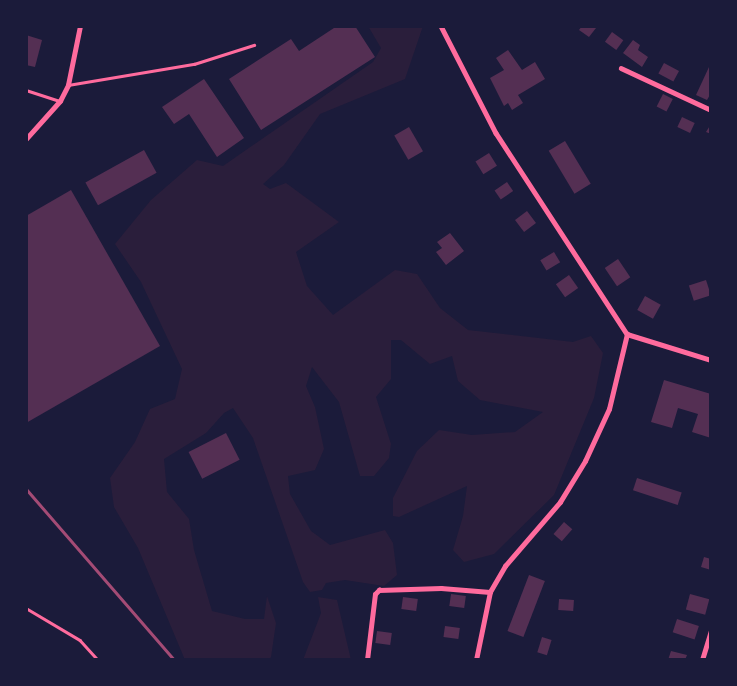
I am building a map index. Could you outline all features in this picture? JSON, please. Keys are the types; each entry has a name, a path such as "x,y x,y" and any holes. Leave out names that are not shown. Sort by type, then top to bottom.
{"street":[{"path":"26,139 60,101 68,85 80,26"},
{"path":"441,26 496,133 627,334 711,360"},
{"path":"621,68 711,110"},
{"path":"476,660 490,592 505,566 560,502 585,461 609,409 627,334"},
{"path":"367,660 375,594 379,590 441,588 490,592"},
{"path":"702,660 711,631"}],"lane":[{"path":"68,85 194,64 254,45"},
{"path":"26,90 60,101"},
{"path":"26,608 80,640 98,660"}],"shaded area":[{"path":"368,26 423,26 405,79 320,114 284,165 263,184 270,189 286,183 339,222 296,252 307,286 333,315 395,270 417,274 440,308 468,330 573,342 591,336 603,353 594,398 554,495 494,554 464,562 453,550 463,516 467,486 399,517 393,516 393,498 417,451 439,430 472,435 515,432 543,412 480,400 458,381 452,356 430,364 401,340 391,340 391,379 376,397 391,444 389,458 374,476 360,476 339,402 312,367 306,386 315,407 324,449 315,470 288,476 290,494 311,531 330,545 385,530 393,543 397,575 384,586 345,580 326,583 322,590 310,592 303,582 253,438 233,408 224,413 206,433 164,459 167,492 189,519 194,550 212,611 245,619 264,619 267,596 276,623 271,657 269,660 185,660 138,548 114,507 110,478 135,442 150,409 175,399 182,369 141,282 115,244 151,200 197,160 223,166 373,62 381,48"},
{"path":"318,597 337,600 351,660 303,660 321,613"}],"building":[{"path":"337,26 355,26 375,57 261,130 229,79 291,39 299,51"},
{"path":"582,26 594,26 596,28 589,37 579,30"},
{"path":"612,32 623,40 616,50 605,42"},
{"path":"26,35 42,40 35,67 26,65"},
{"path":"633,40 640,45 638,50 648,57 642,67 623,53"},
{"path":"508,50 522,70 535,62 545,79 518,95 523,103 512,110 508,103 504,106 490,78 504,70 496,58"},
{"path":"664,63 679,71 673,82 658,74"},
{"path":"709,67 711,93 707,100 696,95"},
{"path":"204,79 244,138 217,157 189,114 174,124 162,107"},
{"path":"663,94 673,99 666,111 657,106"},
{"path":"682,117 695,123 690,133 677,127"},
{"path":"711,124 711,134 706,132"},
{"path":"409,127 423,151 408,160 394,136"},
{"path":"565,141 591,184 574,194 549,151"},
{"path":"144,150 157,173 98,205 85,182"},
{"path":"489,153 497,166 483,174 475,161"},
{"path":"507,182 513,191 501,200 495,190"},
{"path":"71,190 160,346 26,423 26,216"},
{"path":"527,211 536,223 524,232 515,220"},
{"path":"450,233 464,251 446,265 436,252 442,248 437,242"},
{"path":"554,252 560,262 546,271 540,260"},
{"path":"618,259 630,277 617,286 605,268"},
{"path":"569,275 578,288 565,297 556,284"},
{"path":"706,280 711,295 694,301 689,286"},
{"path":"645,296 661,305 653,319 637,310"},
{"path":"664,380 711,394 711,438 692,432 698,414 678,408 672,428 651,422"},
{"path":"226,433 240,460 202,479 189,452"},
{"path":"637,478 682,493 678,505 633,490"},
{"path":"564,522 572,529 562,541 554,534"},
{"path":"704,557 711,559 711,570 701,567"},
{"path":"529,575 545,581 523,637 507,631"},
{"path":"451,594 466,596 464,608 449,606"},
{"path":"690,594 709,599 705,615 686,609"},
{"path":"403,597 418,599 416,611 401,609"},
{"path":"559,599 574,600 573,611 558,610"},
{"path":"677,619 699,626 695,639 673,632"},
{"path":"445,626 460,628 458,639 443,637"},
{"path":"377,631 392,633 390,645 375,643"},
{"path":"542,637 552,640 547,655 537,652"},
{"path":"671,651 687,655 685,660 668,660"}],"railway":[{"path":"26,489 174,660"}]}
